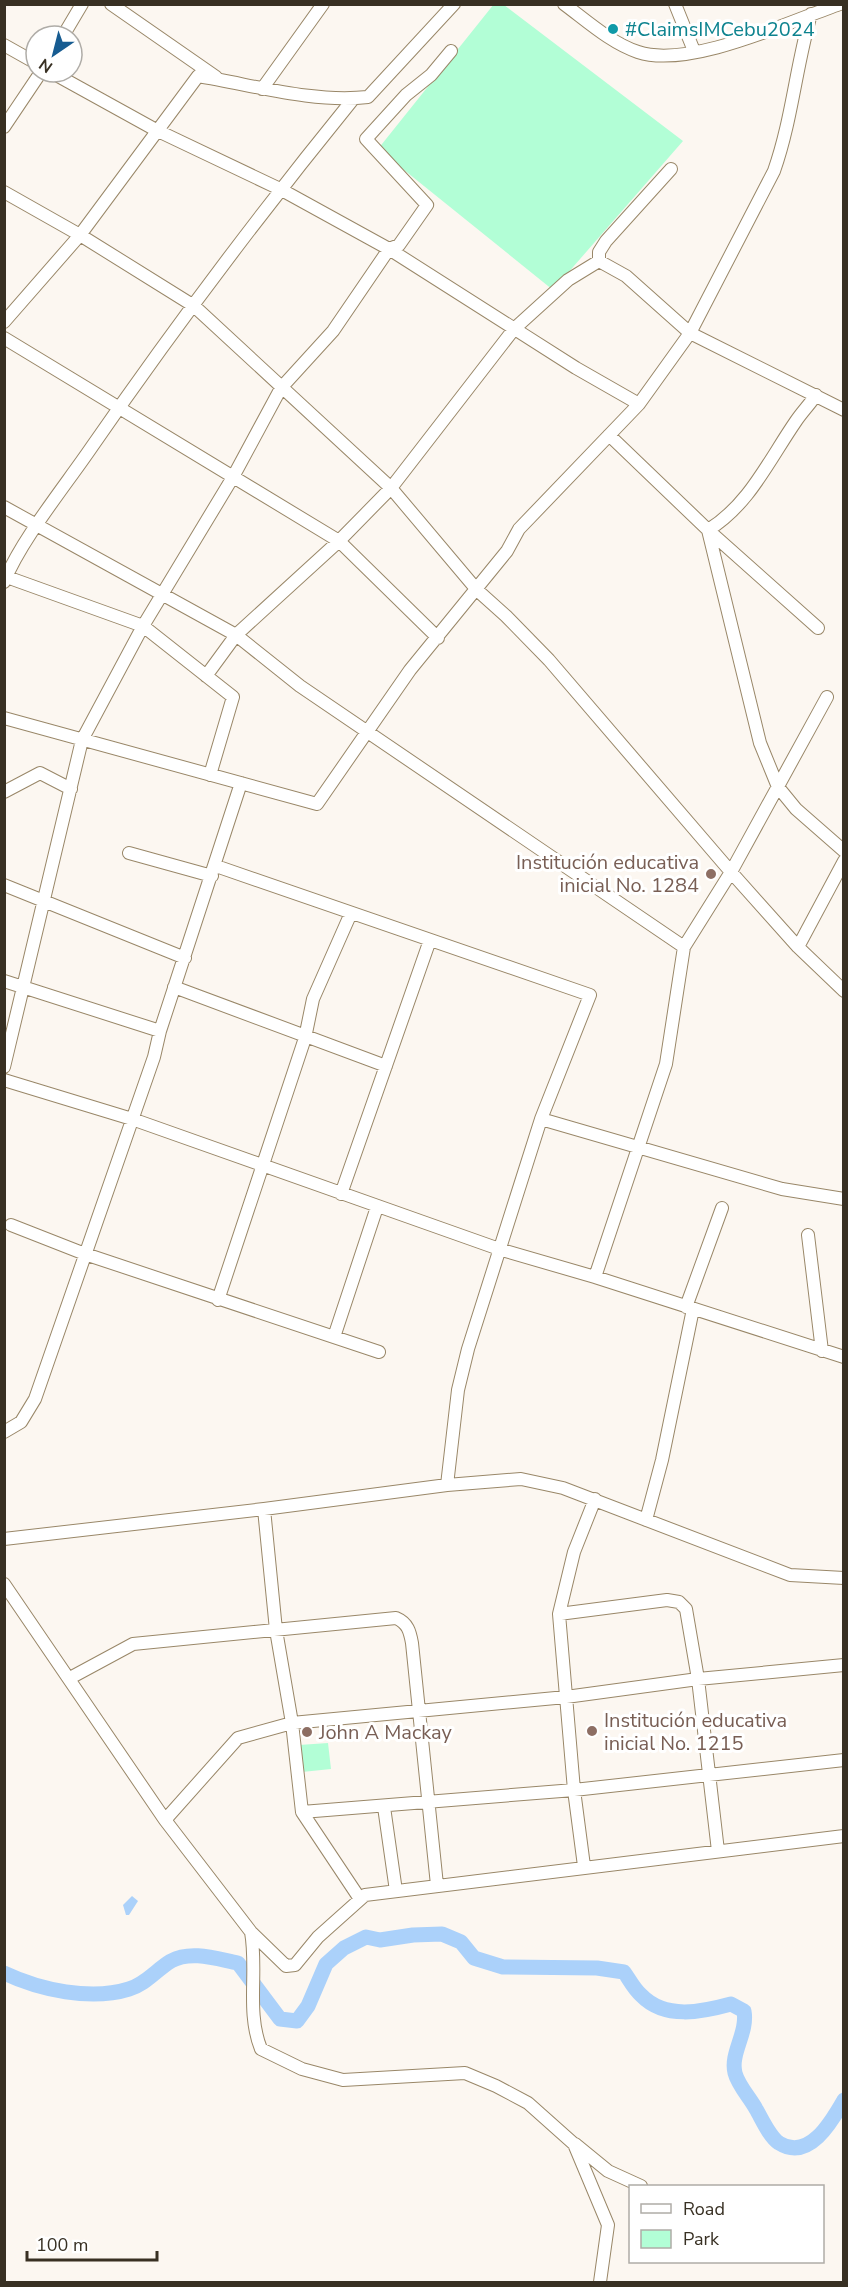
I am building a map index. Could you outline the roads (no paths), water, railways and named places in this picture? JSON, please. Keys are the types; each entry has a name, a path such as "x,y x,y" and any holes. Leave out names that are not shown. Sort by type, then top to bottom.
{"street":[{"path":"70,24 82,4"},
{"path":"111,4 220,80"},
{"path":"262,89 323,4"},
{"path":"4,322 80,235 198,76 262,89 337,100 368,97 454,4"},
{"path":"564,4 611,38 636,51 660,57 741,41 840,4"},
{"path":"675,4 694,51"},
{"path":"4,718 317,804 410,669 477,590 507,551 519,529 639,404 690,333 774,171 783,145 802,46 811,14"},
{"path":"4,45 24,56"},
{"path":"4,1067 25,987 82,740 143,626 233,477 281,388 333,331 388,249 399,245 427,205 366,140 451,51"},
{"path":"4,127 33,84"},
{"path":"73,84 156,130 280,189 388,249 514,329 639,404"},
{"path":"210,775 233,697 143,626 5,578 37,526 119,408 280,189 354,98"},
{"path":"599,261 599,252 606,241 671,169"},
{"path":"4,192 80,235 194,306 391,488 477,590 506,615 549,660 731,872 798,947 843,991"},
{"path":"599,261 626,276 690,333 843,410"},
{"path":"206,676 236,635 339,541 391,488 514,329 568,280 599,261"},
{"path":"4,338 339,541 438,638"},
{"path":"708,530 728,518 772,461 796,420 816,395"},
{"path":"609,435 708,530 818,628"},
{"path":"4,507 236,635 300,686 684,947"},
{"path":"708,530 760,743 778,787 796,809 843,851"},
{"path":"595,1277 666,1064 684,947 731,872 827,697"},
{"path":"4,792 40,773 71,789"},
{"path":"4,1432 21,1422 35,1399 154,1057 160,1031 241,783"},
{"path":"129,853 214,871 351,913 590,995 541,1119 502,1250 475,1324 458,1390 447,1485"},
{"path":"798,947 843,861"},
{"path":"4,885 184,958"},
{"path":"218,1300 304,1038 313,999 351,913"},
{"path":"342,1194 429,940"},
{"path":"4,981 160,1031"},
{"path":"174,987 304,1038 387,1066"},
{"path":"4,1080 132,1119 261,1167 502,1250 595,1277 843,1357"},
{"path":"541,1119 782,1189 843,1199"},
{"path":"334,1337 377,1207"},
{"path":"646,1520 662,1460 690,1308 722,1208"},
{"path":"11,1225 85,1254 218,1300 379,1352"},
{"path":"808,1235 822,1351"},
{"path":"4,1539 447,1485 521,1479 543,1482 595,1499 790,1575 843,1578"},
{"path":"584,1866 574,1790 559,1614 574,1552 595,1499"},
{"path":"264,1509 276,1630 292,1723 302,1812 360,1899"},
{"path":"4,1584 165,1820 251,1932 278,1960 286,1965 295,1965 318,1937 365,1895 584,1866 843,1836"},
{"path":"559,1614 638,1602 671,1600 679,1602 686,1609 698,1679 718,1851"},
{"path":"70,1678 133,1644 396,1618 404,1623 410,1634 437,1885"},
{"path":"165,1820 238,1738 292,1723 566,1697 698,1679 843,1665"},
{"path":"302,1812 429,1804 843,1760"},
{"path":"384,1807 396,1891"},
{"path":"251,1932 255,1956 253,2007 255,2033 261,2049 283,2062 343,2080 465,2073 528,2103 608,2171 637,2185"},
{"path":"574,2144 608,2225 600,2283"}],"water":[{"path":"132,1896 138,1901 129,1915 126,1915 123,1905"}],"waterway":[{"path":"4,1973 49,1989 98,1994 135,1987 171,1961 179,1958 187,1956 213,1958 238,1963 280,2019 297,2021 308,2006 326,1964 344,1948 366,1937 380,1940 442,1934 461,1942 474,1958 503,1967 597,1968 624,1972 638,1993 651,2003 672,2011 696,2011 731,2004 744,2011 744,2027 735,2058 735,2073 769,2132 779,2143 790,2147 800,2147 810,2143 826,2128 844,2100"}],"place":[{"name":"#ClaimsIMCebu2024","path":"613,29"},
{"name":"Institución educativa inicial No. 1284","path":"711,874"},
{"name":"Institución educativa inicial No. 1215","path":"592,1731"},
{"name":"John A Mackay","path":"307,1732"}]}
